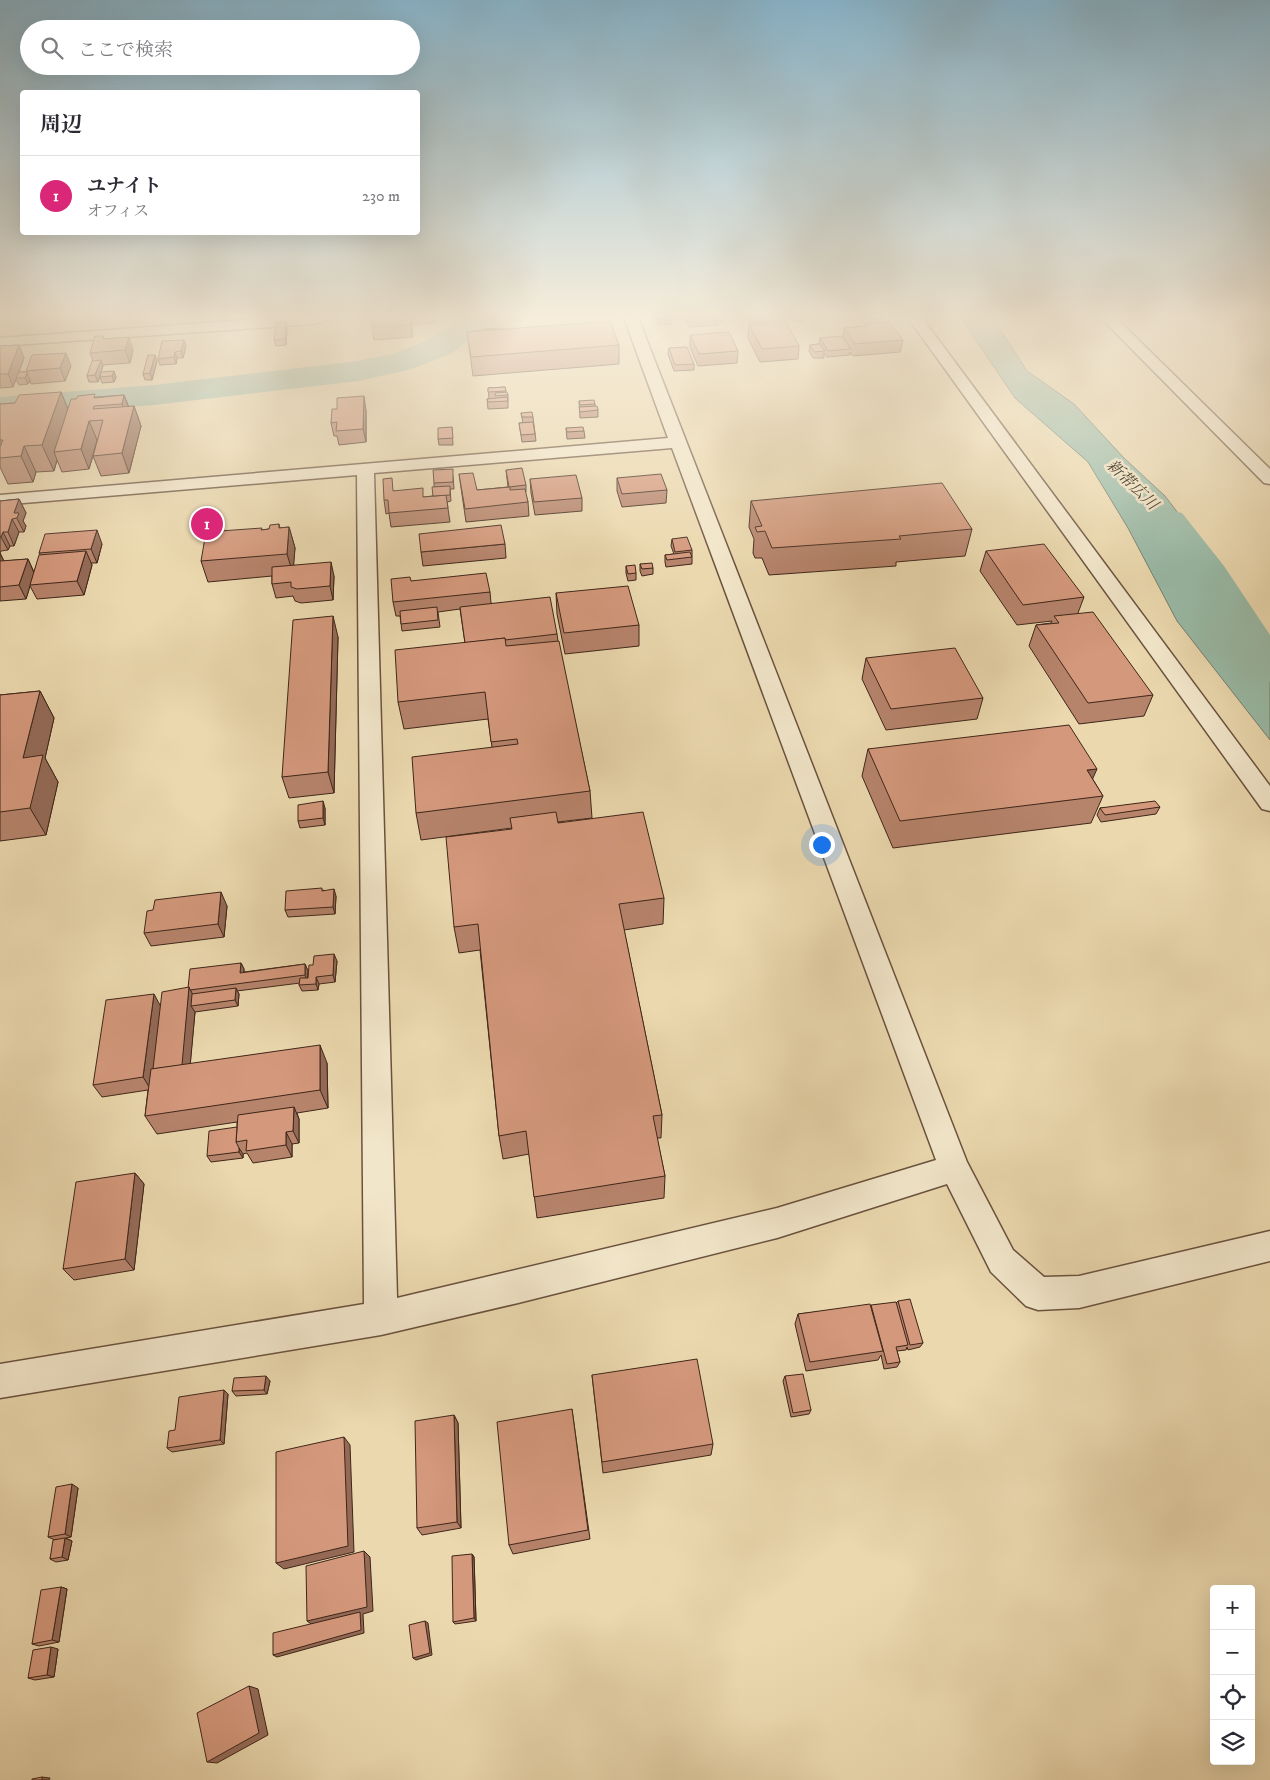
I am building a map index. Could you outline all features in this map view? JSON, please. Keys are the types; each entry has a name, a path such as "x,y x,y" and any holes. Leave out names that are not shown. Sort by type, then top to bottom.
{"street":[{"path":"661,398 954,1168 1002,1261 1038,1294 1079,1292 1270,1246"},
{"path":"974,398 1270,803"},
{"path":"1189,398 1270,479"},
{"path":"0,500 678,442"},
{"path":"365,470 381,1318"},
{"path":"0,1381 381,1318 518,1287 777,1223 954,1168"}],"water":[{"path":"1015,398 1066,398 1074,404 1124,458 1165,496 1204,547 1224,620 1270,671 1270,740 1177,621 1128,528 1088,462"}],"building":[{"path":"17,398 59,398 42,445 24,446 21,456 0,458 0,447 3,440 0,440 0,404 15,403"},
{"path":"123,398 122,404 94,406 93,409 134,406 122,453 93,456 103,420 89,421 81,449 54,452 71,399"},
{"path":"337,398 364,398 363,429 336,431 337,422 331,423 332,409 337,409"},
{"path":"507,398 508,401 488,402 487,399"},
{"path":"594,400 595,404 580,405 579,401"},
{"path":"597,406 598,410 580,412 579,407"},
{"path":"532,412 533,417 522,417 521,413"},
{"path":"533,422 535,434 521,435 519,423"},
{"path":"452,427 453,438 438,439 438,428"},
{"path":"583,427 584,431 567,432 566,428"},
{"path":"522,468 526,485 509,487 506,470"},
{"path":"453,469 453,482 434,483 433,470"},
{"path":"473,473 477,490 510,487 510,490 525,489 528,502 465,509 459,474"},
{"path":"661,474 667,490 622,494 617,478"},
{"path":"576,475 582,498 534,502 530,479"},
{"path":"392,478 393,491 423,488 423,497 446,495 448,508 389,513 388,500 384,500 383,479"},
{"path":"942,483 972,529 899,536 901,539 772,548 765,531 757,532 755,527 762,526 751,501"},
{"path":"450,486 450,495 433,496 432,487"},
{"path":"19,499 14,513 19,513 17,518 12,519 8,532 3,532 0,537 0,501"},
{"path":"279,524 279,528 289,527 287,554 201,561 206,532 262,528 261,530 269,529 270,525"},
{"path":"501,525 505,544 421,552 419,534"},
{"path":"97,530 91,549 39,553 45,534"},
{"path":"687,537 692,550 675,552 672,539"},
{"path":"1044,544 1084,597 1023,605 986,551"},
{"path":"86,551 77,581 30,585 39,555"},
{"path":"690,552 692,557 667,560 665,555"},
{"path":"28,559 19,585 0,587 0,561"},
{"path":"331,562 330,586 297,589 291,587 291,582 272,584 272,567"},
{"path":"652,563 653,568 642,569 640,564"},
{"path":"635,565 636,573 628,574 626,566"},
{"path":"486,573 490,592 393,602 391,579 410,577 411,581"},
{"path":"628,586 639,625 564,633 556,593"},
{"path":"550,597 557,634 465,643 460,607"},
{"path":"437,607 438,620 401,624 400,611"},
{"path":"1093,612 1153,695 1088,703 1036,625 1059,623 1054,616"},
{"path":"333,616 328,772 282,777 293,620"},
{"path":"505,638 506,646 559,641 590,791 416,813 412,757 518,744 517,739 491,742 485,692 398,702 395,650"},
{"path":"955,648 983,698 891,709 866,658"},
{"path":"40,691 23,758 43,755 30,808 0,812 0,695"},
{"path":"1069,725 1097,769 1087,770 1103,796 900,821 868,749"},
{"path":"323,801 323,818 298,821 298,805"},
{"path":"1155,801 1160,807 1105,815 1100,808"},
{"path":"556,812 558,823 643,812 664,898 619,904 662,1115 653,1116 665,1176 534,1197 526,1131 499,1136 478,924 454,927 446,837 512,829 510,818"},
{"path":"322,888 322,891 334,889 333,907 285,910 286,891"},
{"path":"221,892 218,924 144,933 147,911 153,910 155,900"},
{"path":"334,954 333,975 316,977 316,984 299,985 300,978 308,978 309,965 313,965 314,956"},
{"path":"241,963 240,973 305,964 305,975 190,990 188,988 190,969"},
{"path":"189,987 182,1065 153,1069 162,992"},
{"path":"236,988 235,1000 191,1006 192,994"},
{"path":"154,994 143,1077 93,1085 106,1000"},
{"path":"320,1045 320,1090 145,1116 151,1069"},
{"path":"294,1107 293,1131 286,1132 286,1145 246,1151 247,1140 236,1142 238,1115"},
{"path":"237,1127 236,1142 239,1152 207,1156 209,1131"},
{"path":"135,1173 125,1259 63,1269 76,1182"},
{"path":"910,1299 923,1343 910,1345 898,1301"},
{"path":"896,1302 908,1345 896,1347 900,1362 887,1364 871,1305"},
{"path":"870,1304 883,1351 810,1362 798,1314"},
{"path":"697,1359 713,1444 602,1462 592,1375"},
{"path":"803,1374 811,1410 793,1413 785,1376"},
{"path":"266,1376 264,1390 232,1391 234,1378"},
{"path":"224,1390 220,1440 167,1448 169,1431 175,1430 179,1397"},
{"path":"572,1409 588,1530 509,1545 497,1422"},
{"path":"454,1415 457,1522 417,1528 415,1421"},
{"path":"344,1437 348,1546 276,1563 276,1452"},
{"path":"72,1484 65,1534 48,1537 56,1487"},
{"path":"65,1538 62,1557 50,1559 53,1540"},
{"path":"364,1551 367,1607 307,1621 306,1566"},
{"path":"472,1554 474,1618 453,1622 452,1556"},
{"path":"61,1587 52,1640 32,1644 41,1590"},
{"path":"360,1612 361,1630 273,1655 273,1633"},
{"path":"425,1621 430,1653 413,1658 409,1625"},
{"path":"51,1647 47,1675 28,1678 33,1650"},
{"path":"249,1686 259,1733 207,1762 197,1713"},
{"path":"42,1777 42,1780 32,1780 32,1779"}],"waterway":[{"path":"0,407 115,398"},
{"name":"新帯広川","path":"1169,521 1210,574 1270,668"}],"place":[{"name":"ユナイト","path":"207,524"}]}
